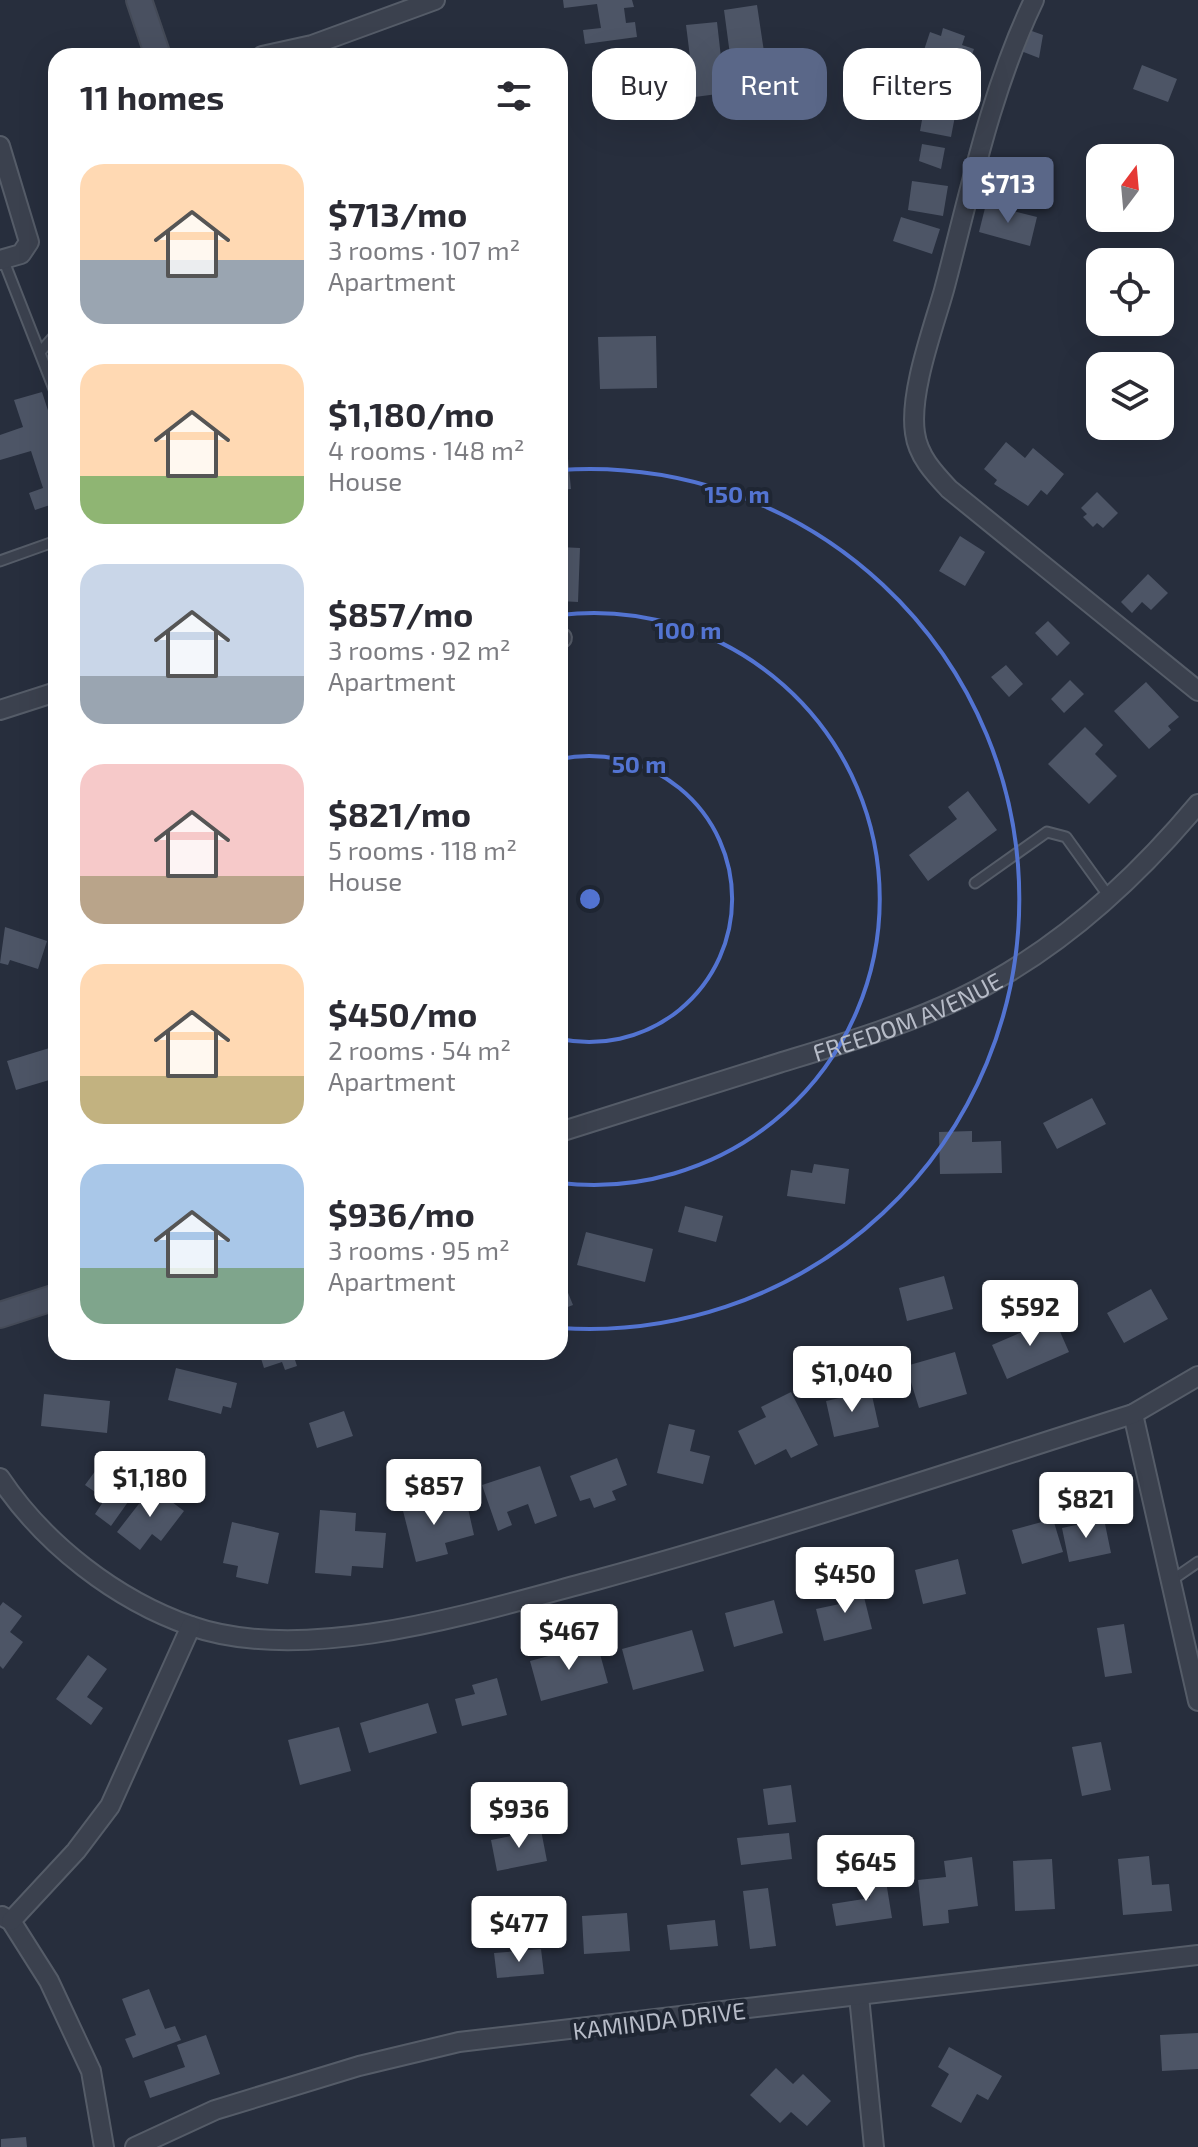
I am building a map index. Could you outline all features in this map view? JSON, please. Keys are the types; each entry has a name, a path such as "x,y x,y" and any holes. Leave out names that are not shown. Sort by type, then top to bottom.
{"main road":[{"path":"139,0 155,48"},
{"path":"0,1315 48,1300"}],"street":[{"path":"298,48 435,0"},
{"path":"1034,0 1012,46 989,116 928,347 915,432 923,459 949,489 1198,691"},
{"path":"0,146 29,242 21,254 2,259"},
{"path":"0,710 48,695"},
{"name":"FREEDOM AVENUE","path":"568,1130 887,1030 963,997 1039,953 1111,899 1154,857 1198,804"},
{"path":"0,1478 45,1533 87,1569 136,1600 191,1626 289,1639 346,1637 425,1625 695,1553 1133,1414 1198,1376"},
{"path":"1133,1414 1196,1676 1198,1701"},
{"path":"104,2147 91,2071 49,1981 5,1918 76,1851 110,1806 191,1626"},
{"name":"KAMINDA DRIVE","path":"135,2147 215,2110 359,2066 459,2042 1198,1955"},
{"path":"859,1996 874,2147"}],"lane":[{"path":"2,259 48,371"},
{"path":"41,351 48,343"},
{"path":"0,561 48,544"},
{"path":"975,883 1047,832 1058,832 1066,837 1111,899"},
{"path":"1172,1580 1198,1562"}],"building":[{"path":"563,0 632,0 634,7 624,8 626,23 635,22 637,37 585,44 583,30 601,28 597,4 564,8"},
{"path":"757,5 763,48 729,48 724,10"},
{"path":"717,22 720,48 712,48 712,95 696,97 696,48 689,48 686,25"},
{"path":"943,28 965,36 962,45 971,48 925,48 930,32 941,36"},
{"path":"1029,30 1043,35 1039,58 1021,51"},
{"path":"1142,65 1177,79 1168,102 1133,89"},
{"path":"922,120 954,120 951,137 920,131"},
{"path":"922,144 945,148 941,169 919,161"},
{"path":"995,163 1048,180 1039,209 985,192"},
{"path":"912,181 948,186 943,216 908,210"},
{"path":"986,204 1037,217 1030,246 979,232"},
{"path":"901,217 940,229 932,254 893,241"},
{"path":"656,336 657,388 600,389 598,337"},
{"path":"42,392 48,410 48,506 35,510 29,493 43,488 31,451 0,460 0,435 23,427 14,400"},
{"path":"1006,442 1025,458 1033,448 1064,474 1047,495 1041,490 1028,506 994,484 997,480 984,469"},
{"path":"568,458 571,489 568,489"},
{"path":"1097,492 1118,513 1103,528 1097,523 1093,527 1083,517 1087,514 1081,508"},
{"path":"960,536 985,552 965,586 939,571"},
{"path":"568,547 580,548 578,602 568,601"},
{"path":"1148,574 1168,593 1151,610 1142,602 1132,613 1121,602"},
{"path":"1048,621 1070,643 1057,656 1035,633"},
{"path":"1006,665 1023,684 1009,697 991,677"},
{"path":"1070,680 1084,694 1064,713 1051,699"},
{"path":"1146,682 1179,717 1168,726 1171,730 1149,749 1114,711"},
{"path":"1085,727 1103,745 1095,754 1117,776 1089,804 1048,764"},
{"path":"968,791 997,830 928,881 909,855 957,819 948,807"},
{"path":"5,927 47,941 38,969 10,960 8,965 0,963"},
{"path":"48,1048 48,1080 16,1090 7,1061"},
{"path":"1092,1098 1106,1124 1057,1149 1043,1123"},
{"path":"972,1131 972,1142 1001,1141 1002,1173 940,1174 939,1132"},
{"path":"814,1164 849,1169 845,1204 787,1196 791,1170 812,1173"},
{"path":"685,1206 723,1216 716,1242 678,1232"},
{"path":"586,1232 653,1249 645,1282 577,1265"},
{"path":"944,1276 953,1309 907,1321 899,1288"},
{"path":"1151,1289 1168,1319 1124,1343 1107,1313"},
{"path":"1054,1318 1069,1352 1007,1379 992,1345"},
{"path":"955,1352 967,1394 919,1408 906,1366"},
{"path":"262,1360 295,1360 297,1366 285,1370 282,1362 264,1368"},
{"path":"176,1368 237,1383 231,1408 223,1406 221,1414 168,1400"},
{"path":"871,1391 879,1427 834,1437 826,1401"},
{"path":"791,1392 818,1445 791,1458 786,1449 755,1465 738,1431 766,1417 761,1407"},
{"path":"44,1394 110,1401 107,1433 41,1426"},
{"path":"344,1411 353,1436 317,1448 309,1423"},
{"path":"669,1424 695,1430 690,1451 710,1456 703,1484 657,1473"},
{"path":"617,1458 627,1485 612,1491 616,1500 594,1508 590,1498 580,1501 570,1476"},
{"path":"104,1459 140,1485 111,1526 95,1514 105,1499 85,1485"},
{"path":"540,1466 557,1516 535,1524 528,1504 507,1512 512,1525 498,1531 482,1485"},
{"path":"152,1487 184,1511 161,1541 152,1534 140,1550 117,1532"},
{"path":"423,1493 429,1513 467,1504 474,1535 445,1543 448,1554 416,1562 400,1499"},
{"path":"320,1510 356,1513 355,1531 386,1533 383,1568 352,1566 351,1576 315,1573"},
{"path":"1053,1519 1063,1552 1022,1564 1012,1530"},
{"path":"1104,1519 1111,1553 1069,1562 1062,1528"},
{"path":"232,1522 279,1533 268,1584 236,1577 238,1566 223,1563"},
{"path":"958,1559 966,1594 923,1604 915,1570"},
{"path":"860,1581 872,1629 824,1641 816,1609 849,1602 845,1585"},
{"path":"774,1600 783,1633 734,1647 725,1613"},
{"path":"3,1602 22,1616 10,1632 23,1642 3,1669 0,1666 0,1606"},
{"path":"1124,1624 1132,1673 1105,1677 1097,1628"},
{"path":"692,1630 704,1671 633,1690 622,1649"},
{"path":"597,1643 608,1683 541,1701 530,1661"},
{"path":"88,1655 107,1669 87,1697 103,1708 91,1725 56,1699"},
{"path":"497,1678 507,1715 462,1726 455,1699 475,1694 472,1685"},
{"path":"428,1703 437,1733 369,1753 360,1723"},
{"path":"339,1727 351,1771 300,1785 288,1740"},
{"path":"1101,1742 1111,1790 1082,1796 1072,1747"},
{"path":"791,1785 796,1822 768,1825 763,1789"},
{"path":"541,1830 547,1861 497,1871 491,1840"},
{"path":"789,1833 792,1859 741,1865 737,1838"},
{"path":"1149,1856 1152,1885 1169,1884 1172,1911 1123,1915 1118,1859"},
{"path":"972,1857 978,1906 948,1910 949,1923 923,1926 918,1880 946,1877 944,1861"},
{"path":"1052,1859 1055,1909 1015,1911 1013,1861"},
{"path":"884,1869 892,1918 836,1926 832,1904 870,1898 866,1872"},
{"path":"768,1888 776,1946 750,1949 743,1891"},
{"path":"627,1913 630,1951 584,1954 582,1916"},
{"path":"715,1920 718,1946 670,1950 667,1925"},
{"path":"541,1949 544,1974 497,1978 494,1953"},
{"path":"149,1989 165,2029 175,2026 181,2040 133,2058 125,2039 136,2035 122,1999"},
{"path":"1198,2033 1198,2069 1162,2071 1160,2035"},
{"path":"206,2035 220,2074 150,2098 144,2081 185,2067 177,2045"},
{"path":"949,2047 1002,2076 988,2100 977,2094 961,2123 931,2106 949,2074 938,2067"},
{"path":"776,2068 793,2084 803,2074 831,2101 807,2126 791,2112 780,2123 750,2095"},
{"path":"26,2137 27,2147 1,2147 1,2139"}]}
